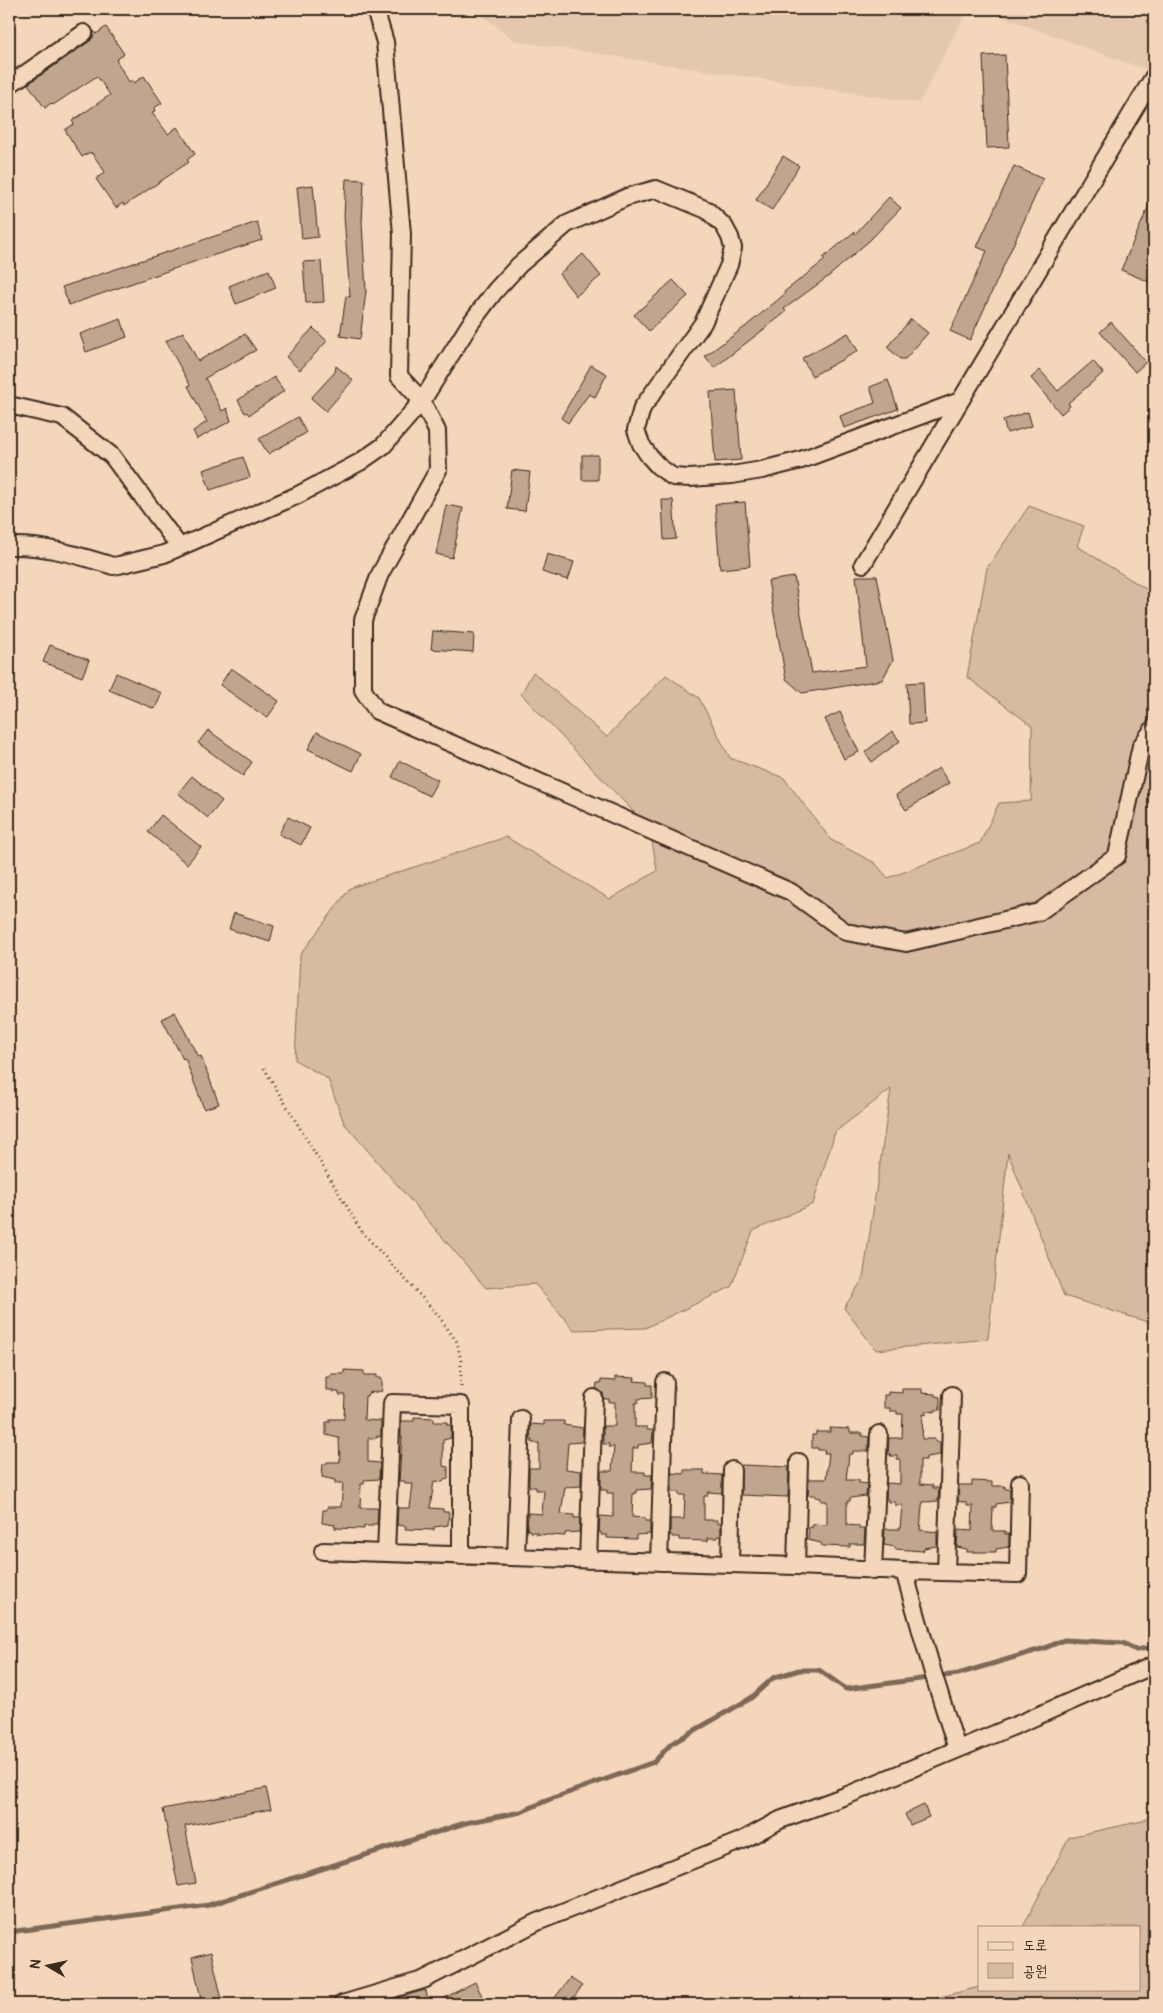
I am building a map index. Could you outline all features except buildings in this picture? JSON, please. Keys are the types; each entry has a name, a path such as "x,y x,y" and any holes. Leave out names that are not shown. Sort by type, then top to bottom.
{"street":[{"path":"375,9 385,42 402,234 399,376 422,401 437,431 438,470 380,574 363,620 363,690 377,711 791,892 846,932 906,943 1039,912 1117,856 1140,746 1154,728"},
{"path":"9,85 84,33"},
{"path":"863,564 1154,76"},
{"path":"9,546 32,546 70,553 113,566 164,554 298,495 360,462 383,446 422,401 470,324 518,265 567,224 627,197 656,189 707,210 724,226 733,248 729,265 703,323 642,408 636,430 641,444 649,456 658,466 673,477 732,475 801,460 960,401"},
{"path":"9,405 62,417 112,456 179,546"},
{"path":"659,1562 665,1382"},
{"path":"946,1572 952,1396"},
{"path":"588,1560 594,1398"},
{"path":"386,1553 392,1403 462,1405 461,1556"},
{"path":"516,1557 521,1418"},
{"path":"873,1571 879,1434"},
{"path":"796,1566 799,1462"},
{"path":"730,1564 732,1470"},
{"path":"323,1551 796,1566 873,1571 1018,1574 1020,1483"},
{"path":"904,1571 934,1678 957,1749"},
{"path":"342,2004 423,1980 537,1922 734,1844 780,1820 848,1795 1154,1665"}],"path":[{"path":"264,1068 362,1232 438,1315 457,1342 461,1361 462,1405"}],"shaded area":[{"path":"475,9 968,9 919,103 515,41"},
{"path":"981,9 1154,9 1154,59 1147,70"}],"green space":[{"path":"1029,506 1084,526 1077,546 1154,594 1154,1324 1064,1296 1008,1153 988,1339 876,1350 844,1308 863,1279 891,1089 835,1132 813,1204 753,1231 731,1287 645,1328 574,1330 535,1284 486,1288 344,1123 328,1079 295,1060 300,955 350,888 506,837 610,899 657,871 650,829 521,694 533,672 607,737 666,675 699,698 730,758 784,778 831,840 875,863 888,878 980,843 999,803 1031,801 1032,726 967,677 987,568"},
{"path":"1154,1814 1154,2004 913,2004 978,1987 978,1990 1140,1990 1140,1926 1024,1926 1069,1837 1142,1821"}],"waterway":[{"path":"9,1932 209,1905 465,1823 521,1812 548,1800 654,1762 671,1744 751,1698 773,1678 799,1670 819,1670 846,1689 958,1674 1045,1648 1064,1640 1123,1643 1136,1650 1154,1647"}]}
